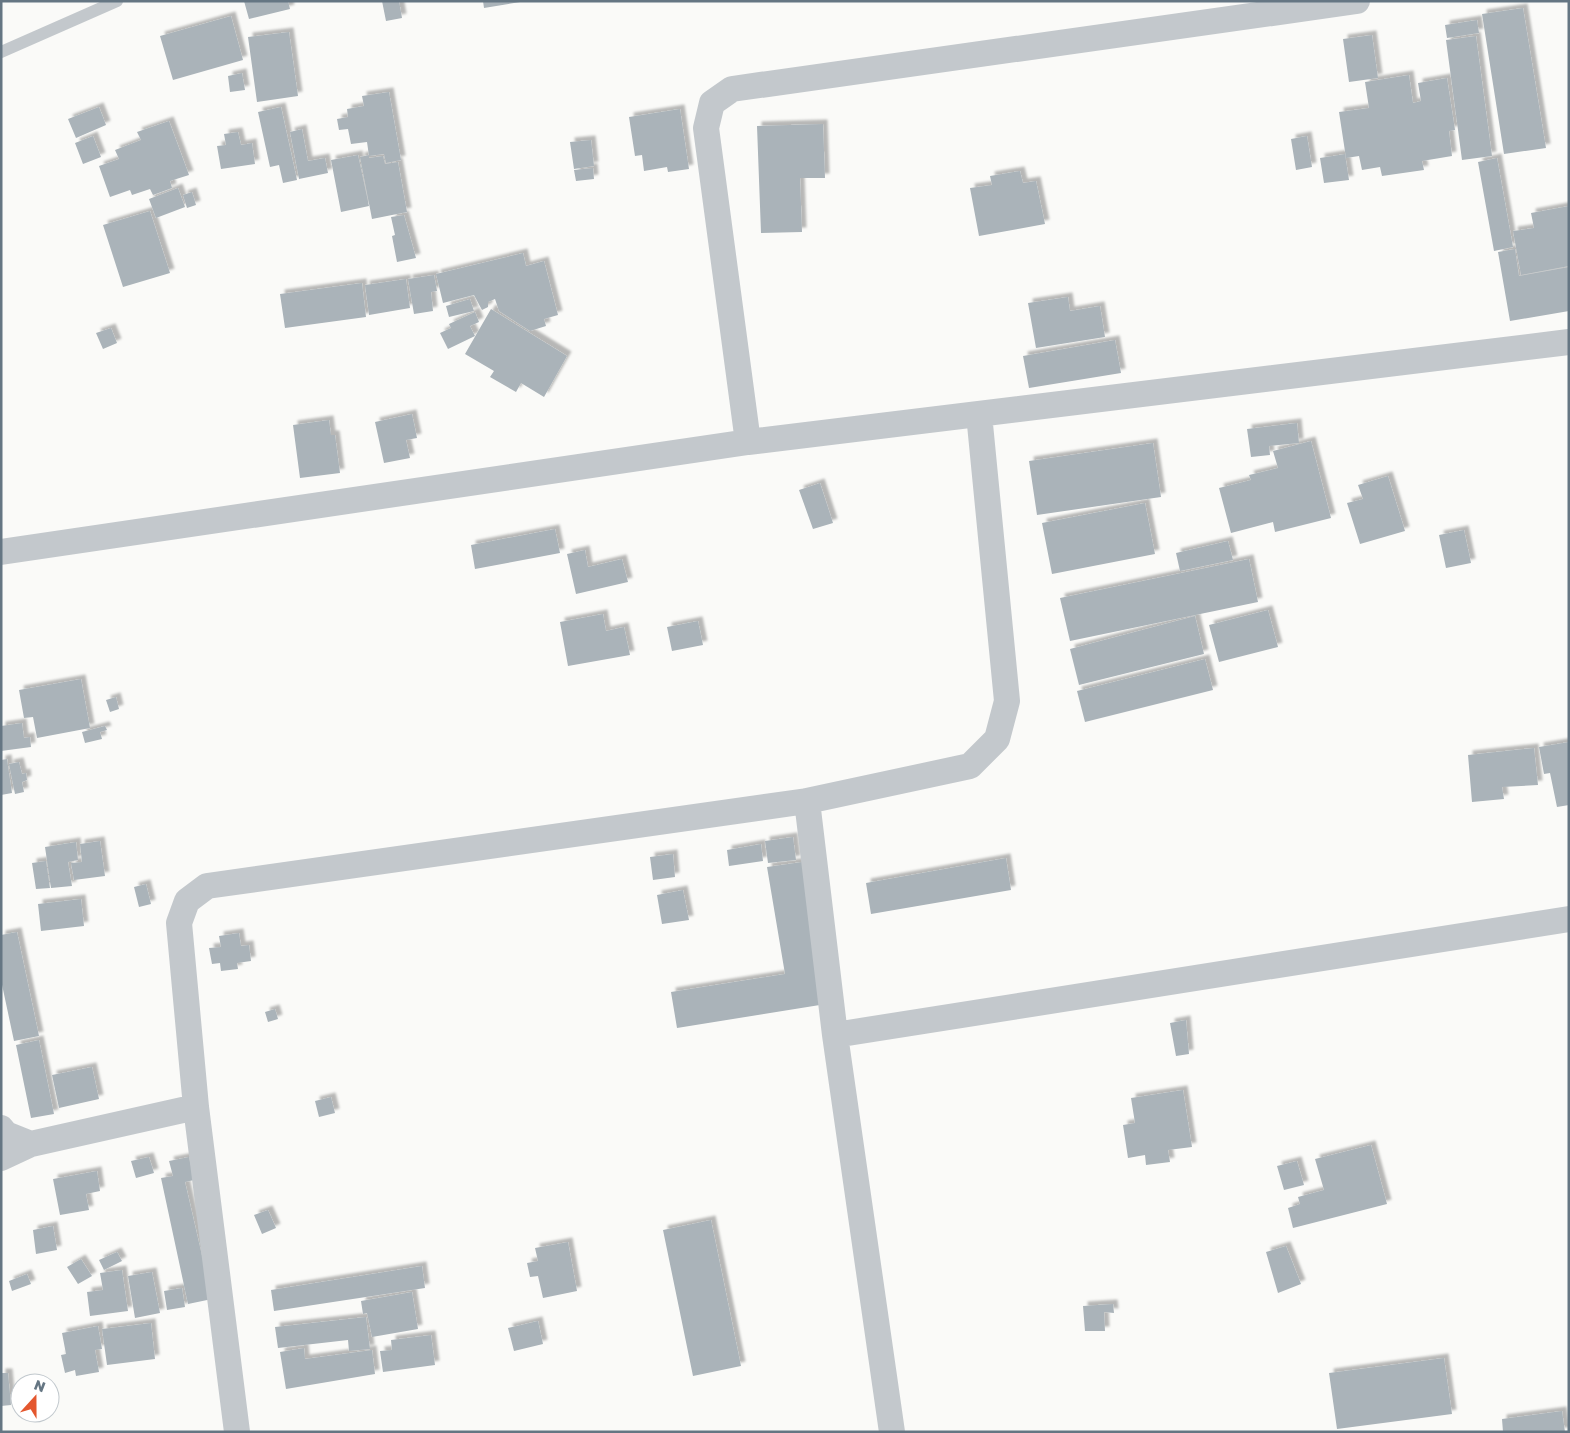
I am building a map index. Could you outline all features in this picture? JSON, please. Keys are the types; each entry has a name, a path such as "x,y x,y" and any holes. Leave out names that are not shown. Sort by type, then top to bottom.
{"street":[{"path":"748,442 706,128 712,103 718,98 732,89 1357,1"},
{"path":"1,552 748,442 1569,342"},
{"path":"237,1432 196,1107 179,923 187,901 207,886 807,801 970,766 996,739 1007,701 979,414"},
{"path":"807,801 836,1035 892,1432"},
{"path":"836,1035 1569,919"},
{"path":"1,1158 31,1144 196,1107"},
{"path":"1,1128 6,1134 31,1144"}],"lane":[{"path":"1,52 117,1"}],"building":[{"path":"244,1 288,1 290,9 249,19"},
{"path":"382,1 399,1 402,18 386,21"},
{"path":"483,1 520,1 520,2 484,8"},
{"path":"1523,8 1546,148 1504,154 1482,14"},
{"path":"231,16 243,60 173,80 160,36"},
{"path":"1477,20 1479,33 1447,38 1445,25"},
{"path":"289,32 298,96 257,102 248,37"},
{"path":"1372,35 1378,78 1349,82 1343,39"},
{"path":"1476,36 1492,156 1462,160 1446,40"},
{"path":"242,73 245,90 230,92 228,76"},
{"path":"1409,75 1413,103 1421,101 1418,83 1447,78 1455,130 1449,131 1452,156 1422,161 1424,170 1382,176 1380,167 1362,170 1359,156 1346,158 1339,112 1369,108 1365,82"},
{"path":"389,92 401,160 386,163 384,154 369,156 367,142 351,144 348,129 339,130 337,119 348,117 347,109 364,106 362,96"},
{"path":"99,107 106,125 76,138 68,119"},
{"path":"281,107 297,180 283,183 279,165 270,167 258,112"},
{"path":"680,109 689,169 668,172 667,167 644,171 642,155 635,156 629,117"},
{"path":"169,121 189,175 170,181 172,188 153,195 150,189 132,195 130,190 110,197 99,166 119,159 115,150 141,140 137,132"},
{"path":"823,124 825,178 800,178 802,232 761,233 757,126"},
{"path":"302,129 308,161 325,158 328,173 299,179 290,132"},
{"path":"238,132 241,145 252,143 255,164 221,169 217,146 226,145 224,134"},
{"path":"93,136 101,157 83,164 75,143"},
{"path":"1307,136 1312,167 1296,170 1291,139"},
{"path":"591,140 594,166 574,169 570,142"},
{"path":"1345,154 1349,180 1324,183 1320,158"},
{"path":"358,155 369,206 341,212 331,160"},
{"path":"369,155 369,158 383,156 385,164 398,162 407,212 372,219 360,157"},
{"path":"1497,158 1513,247 1494,251 1478,162"},
{"path":"593,168 594,179 576,181 574,170"},
{"path":"1020,171 1023,183 1036,181 1045,224 979,236 970,188 992,185 990,176"},
{"path":"178,188 185,207 156,218 149,199"},
{"path":"192,192 196,205 187,208 183,195"},
{"path":"1569,206 1569,266 1521,275 1513,231 1534,228 1531,213"},
{"path":"150,211 170,273 123,287 103,225"},
{"path":"404,215 416,258 397,262 392,236 395,235 391,217"},
{"path":"1515,249 1519,276 1569,267 1569,311 1510,321 1498,252"},
{"path":"523,253 526,266 544,261 558,315 544,319 546,326 530,331 499,311 495,299 488,302 488,307 482,310 474,295 443,303 436,274"},
{"path":"434,275 437,291 431,292 433,311 414,314 408,279"},
{"path":"406,279 410,308 369,315 365,285"},
{"path":"362,283 366,317 285,328 280,294"},
{"path":"1068,297 1070,311 1100,306 1105,337 1036,348 1028,303"},
{"path":"470,299 474,311 449,317 446,306"},
{"path":"491,309 567,356 544,397 521,383 516,392 490,377 494,371 465,354"},
{"path":"475,312 479,322 470,326 475,336 448,349 440,333 451,328 449,324"},
{"path":"111,328 117,343 103,349 96,333"},
{"path":"1115,340 1121,373 1029,388 1023,356"},
{"path":"412,414 417,438 406,440 410,458 384,463 375,422"},
{"path":"329,420 331,435 335,435 340,473 300,478 293,425"},
{"path":"1297,423 1299,443 1269,446 1270,455 1251,457 1247,429"},
{"path":"1311,441 1331,518 1275,532 1273,522 1231,533 1219,488 1251,480 1249,475 1278,468 1273,451"},
{"path":"1153,443 1161,497 1037,515 1029,461"},
{"path":"1388,476 1405,531 1360,544 1347,503 1363,499 1358,485"},
{"path":"820,483 833,523 813,529 799,490"},
{"path":"1145,503 1155,554 1052,574 1042,523"},
{"path":"555,529 560,553 475,569 471,545"},
{"path":"1464,530 1471,563 1446,568 1439,535"},
{"path":"1228,541 1233,560 1180,571 1176,553"},
{"path":"585,550 588,567 622,559 628,582 576,594 567,554"},
{"path":"1249,559 1258,602 1070,641 1060,598"},
{"path":"1268,610 1278,647 1219,662 1209,625"},
{"path":"603,614 606,631 624,627 630,655 568,666 560,622"},
{"path":"1195,616 1204,654 1079,685 1070,649"},
{"path":"698,621 703,645 672,651 667,627"},
{"path":"1205,659 1213,690 1085,722 1077,691"},
{"path":"81,679 90,728 37,738 33,717 24,718 19,690"},
{"path":"116,697 119,709 110,712 106,700"},
{"path":"22,723 24,738 30,737 31,747 1,751 1,726"},
{"path":"105,726 107,730 100,732 102,739 85,743 82,732"},
{"path":"1569,742 1569,805 1557,807 1550,773 1544,774 1539,747"},
{"path":"1534,748 1538,785 1502,787 1504,799 1472,802 1468,755"},
{"path":"7,759 12,793 1,795 1,760"},
{"path":"19,762 22,774 26,773 27,780 22,782 24,792 15,794 9,764"},
{"path":"793,837 796,860 768,863 765,841"},
{"path":"100,841 105,876 74,880 71,863 82,862 80,844"},
{"path":"76,842 78,860 68,862 72,886 51,888 45,847"},
{"path":"761,844 763,861 729,866 727,850"},
{"path":"673,854 675,877 653,880 650,857"},
{"path":"1006,858 1011,890 871,914 866,883"},
{"path":"46,861 50,888 36,889 32,863"},
{"path":"802,862 826,1004 677,1028 671,992 785,974 767,867"},
{"path":"146,884 151,904 139,907 134,887"},
{"path":"683,890 689,920 662,924 657,895"},
{"path":"81,899 84,926 41,931 38,904"},
{"path":"17,932 39,1036 14,1041 1,980 1,935"},
{"path":"239,933 241,946 249,945 251,961 237,963 238,969 221,971 220,963 212,964 209,948 221,947 219,936"},
{"path":"275,1009 278,1019 268,1022 265,1012"},
{"path":"1186,1020 1189,1054 1176,1056 1170,1023"},
{"path":"39,1040 54,1114 31,1118 16,1045"},
{"path":"92,1067 99,1099 59,1108 52,1075"},
{"path":"1183,1090 1192,1147 1168,1150 1170,1162 1146,1165 1145,1155 1128,1158 1123,1125 1135,1123 1131,1098"},
{"path":"331,1097 335,1113 319,1117 315,1101"},
{"path":"1371,1145 1387,1204 1293,1228 1288,1208 1300,1204 1298,1197 1324,1190 1315,1159"},
{"path":"149,1157 154,1173 136,1178 131,1161"},
{"path":"189,1157 194,1180 185,1182 212,1299 188,1304 161,1178 173,1176 169,1161"},
{"path":"1297,1161 1304,1185 1284,1190 1277,1166"},
{"path":"97,1171 100,1191 86,1194 89,1210 60,1215 53,1179"},
{"path":"268,1210 276,1228 262,1234 254,1215"},
{"path":"711,1220 741,1366 693,1376 663,1230"},
{"path":"53,1226 57,1250 36,1254 33,1230"},
{"path":"568,1242 577,1291 543,1298 538,1276 530,1277 527,1263 538,1261 535,1248"},
{"path":"1286,1246 1301,1284 1278,1293 1266,1252"},
{"path":"117,1252 122,1261 104,1270 99,1260"},
{"path":"81,1259 92,1276 78,1284 67,1267"},
{"path":"422,1266 425,1288 274,1311 271,1290"},
{"path":"122,1270 128,1311 90,1316 87,1292 103,1290 100,1273"},
{"path":"152,1272 160,1313 135,1318 128,1276"},
{"path":"27,1274 31,1284 12,1291 9,1281"},
{"path":"182,1288 185,1307 167,1310 164,1291"},
{"path":"412,1292 418,1329 372,1337 367,1313 363,1314 361,1301"},
{"path":"1113,1304 1114,1313 1104,1312 1105,1331 1085,1331 1083,1306"},
{"path":"366,1317 370,1349 349,1351 348,1340 278,1348 275,1327"},
{"path":"538,1321 543,1344 514,1351 508,1328"},
{"path":"151,1323 155,1359 107,1365 102,1329"},
{"path":"98,1326 102,1349 95,1350 99,1372 76,1376 75,1370 65,1373 61,1355 66,1354 62,1333"},
{"path":"431,1335 435,1365 383,1372 380,1351 392,1350 391,1340"},
{"path":"304,1348 305,1359 372,1350 375,1374 286,1389 280,1352"},
{"path":"1444,1358 1452,1414 1337,1429 1329,1373"},
{"path":"1,1373 8,1373 10,1405 1,1406"},
{"path":"1562,1411 1565,1432 1503,1432 1502,1419"}]}
